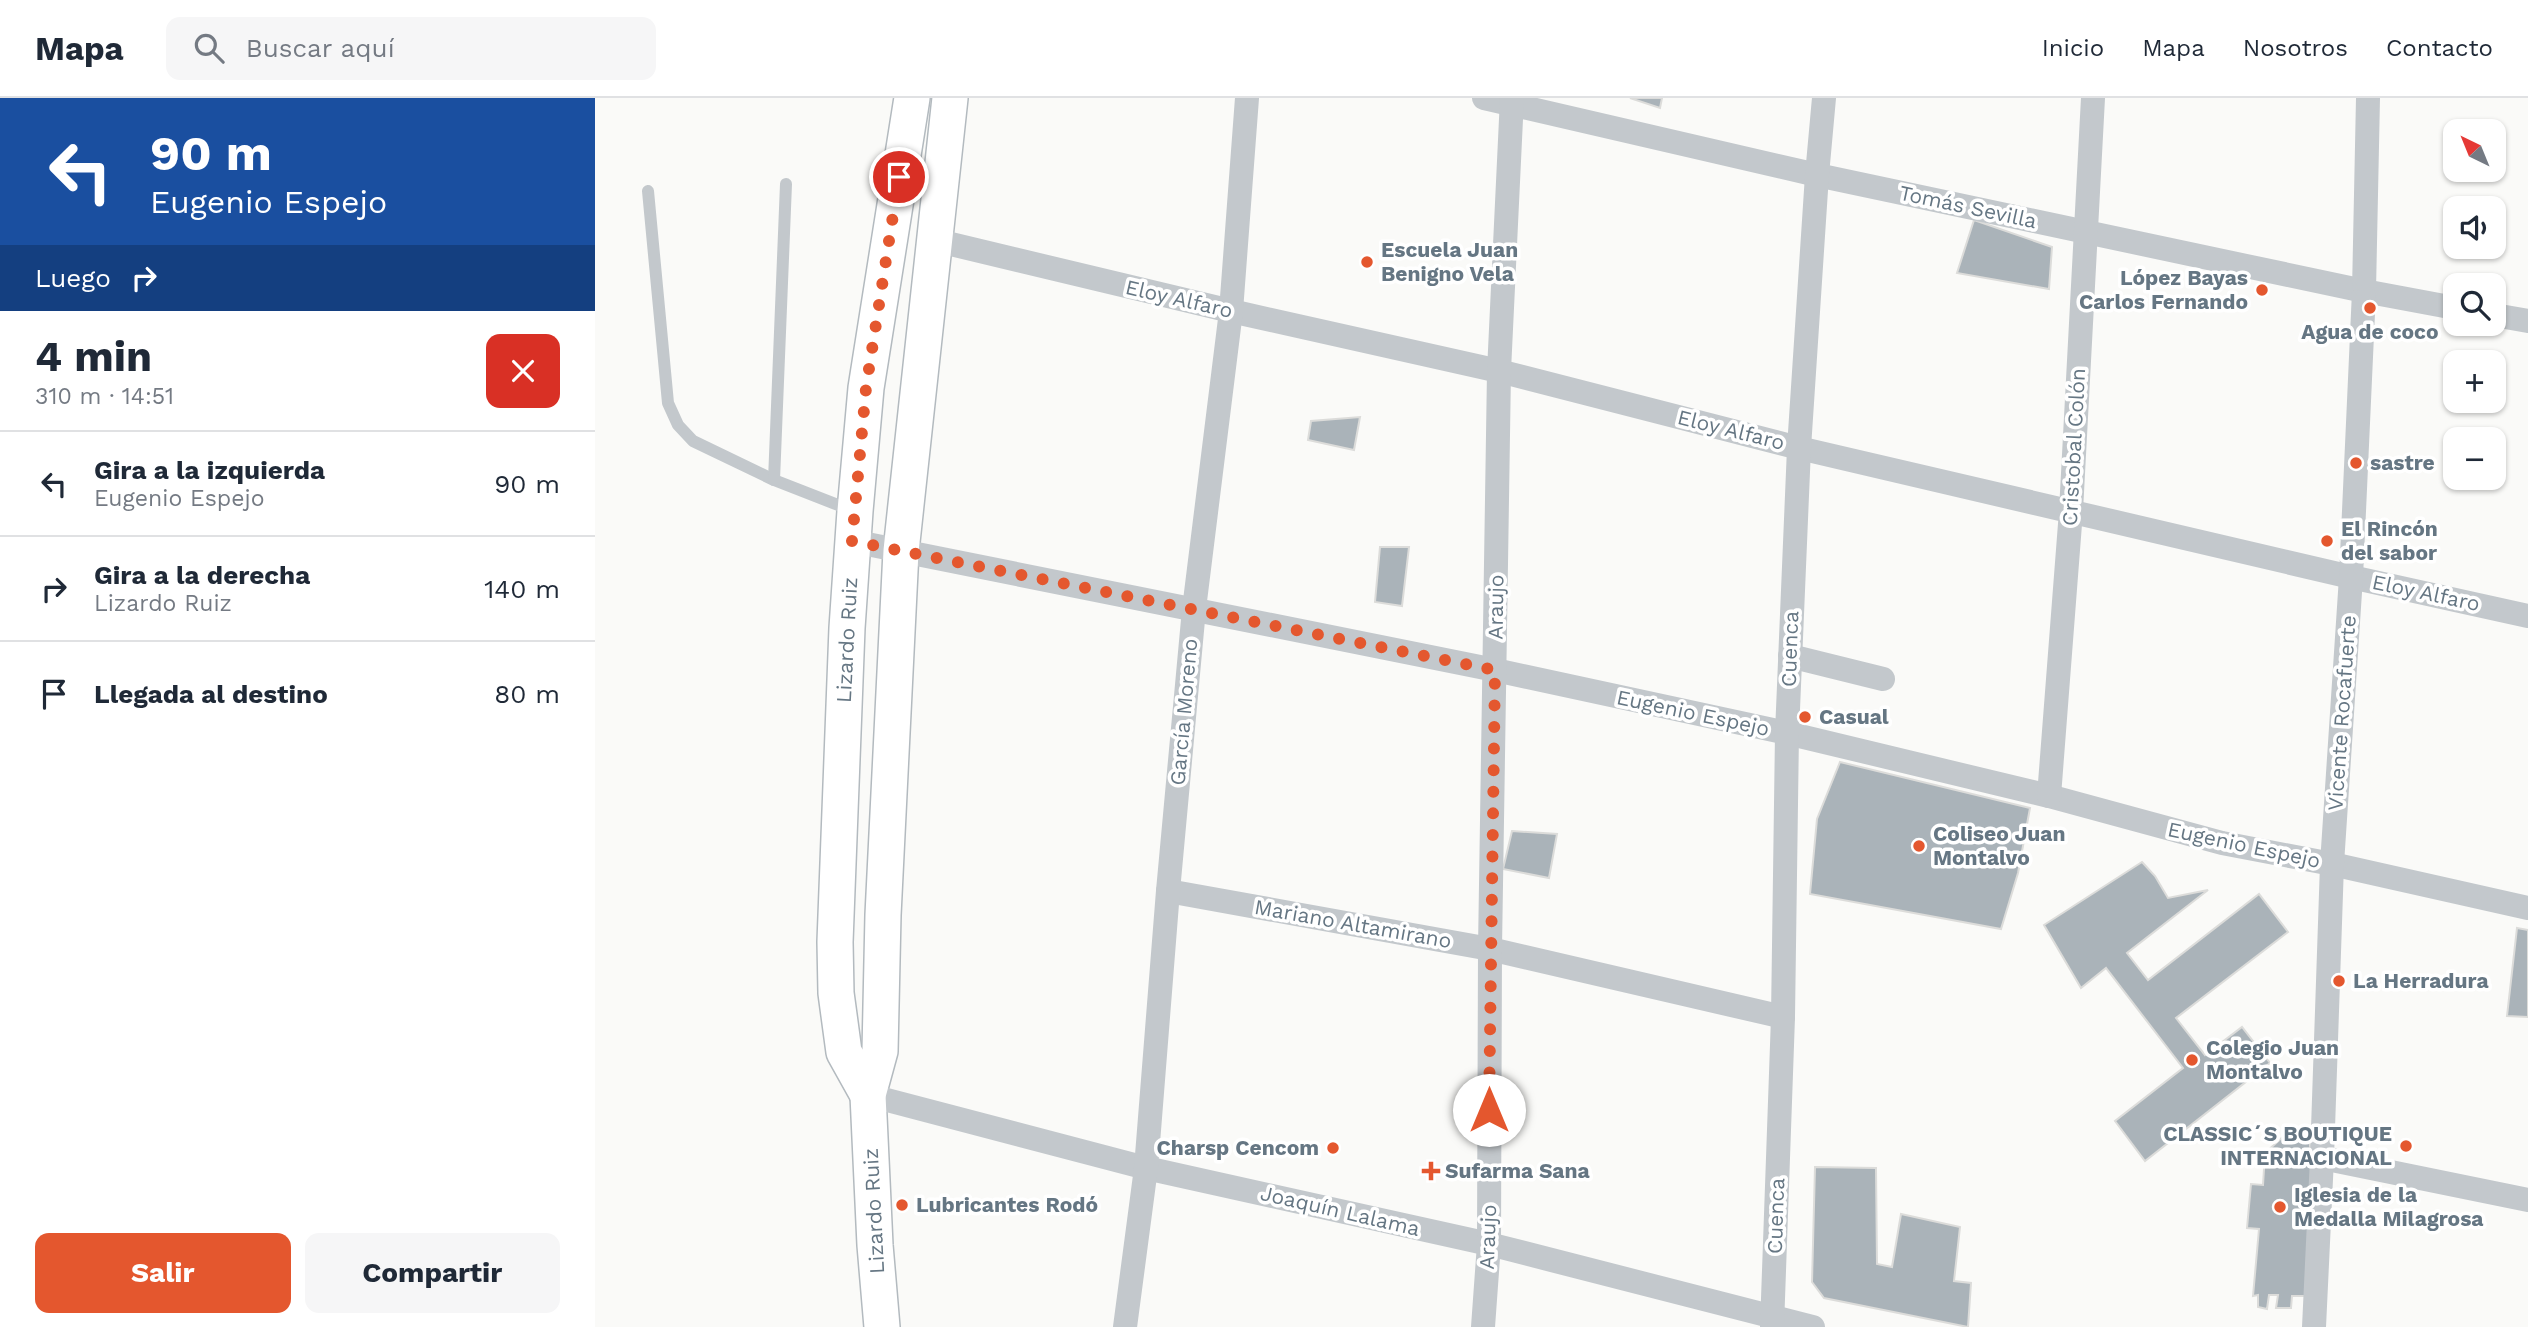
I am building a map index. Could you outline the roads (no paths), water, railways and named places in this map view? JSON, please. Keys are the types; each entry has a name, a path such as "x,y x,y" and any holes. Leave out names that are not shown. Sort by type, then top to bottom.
{"main road":[{"name":"Lizardo Ruiz","path":"868,1095 844,1052 836,993 835,943 853,526 866,388 912,98"},
{"name":"Lizardo Ruiz","path":"882,1327 868,1095 880,1051 883,915 901,551 950,98"}],"street":[{"name":"García Moreno","path":"1125,1327 1146,1168 1194,609 1231,311 1247,98"},
{"name":"Tomás Sevilla","path":"1484,98 1512,101 1817,175 2443,306"},
{"name":"Cuenca","path":"1772,1322 1783,1017 1790,656 1799,448 1824,98"},
{"name":"Cristobal Colón","path":"2049,796 2071,511 2094,98"},
{"name":"Vicente Rocafuerte","path":"2314,1327 2332,864 2351,577 2364,291 2368,98"},
{"name":"Araujo","path":"1483,1327 1489,1244 1490,948 1499,371 1512,101"},
{"name":"Eloy Alfaro","path":"935,240 1231,311 1499,371 1799,448 2528,616"},
{"path":"2506,317 2528,321"},
{"name":"Eugenio Espejo","path":"853,526 901,551 1495,670 1787,733 2049,796 2222,843 2332,864 2528,908"},
{"path":"1790,656 1883,679"},
{"name":"Mariano Altamirano","path":"1168,891 1490,948 1783,1017"},
{"name":"Joaquín Lalama","path":"868,1095 1146,1168 1489,1244 1772,1322 1813,1327"},
{"path":"2322,1158 2528,1200"}],"lane":[{"path":"774,480 786,184"},
{"path":"648,191 669,403 678,425 693,441 774,480 853,526"}],"place":[{"name":"Escuela Juan Benigno Vela","path":"1367,262"},
{"name":"López Bayas Carlos Fernando","path":"2262,290"},
{"name":"Agua de coco","path":"2370,308"},
{"name":"sastre","path":"2356,463"},
{"name":"El Rincón del sabor","path":"2327,541"},
{"name":"Casual","path":"1805,717"},
{"name":"Coliseo Juan Montalvo","path":"1919,846"},
{"name":"La Herradura","path":"2339,981"},
{"name":"Colegio Juan Montalvo","path":"2192,1060"},
{"name":"CLASSIC´S BOUTIQUE INTERNACIONAL","path":"2406,1146"},
{"name":"Charsp Cencom","path":"1333,1148"},
{"name":"Sufarma Sana","path":"1431,1171"},
{"name":"Lubricantes Rodó","path":"902,1205"},
{"name":"Iglesia de la Medalla Milagrosa","path":"2280,1207"}]}
